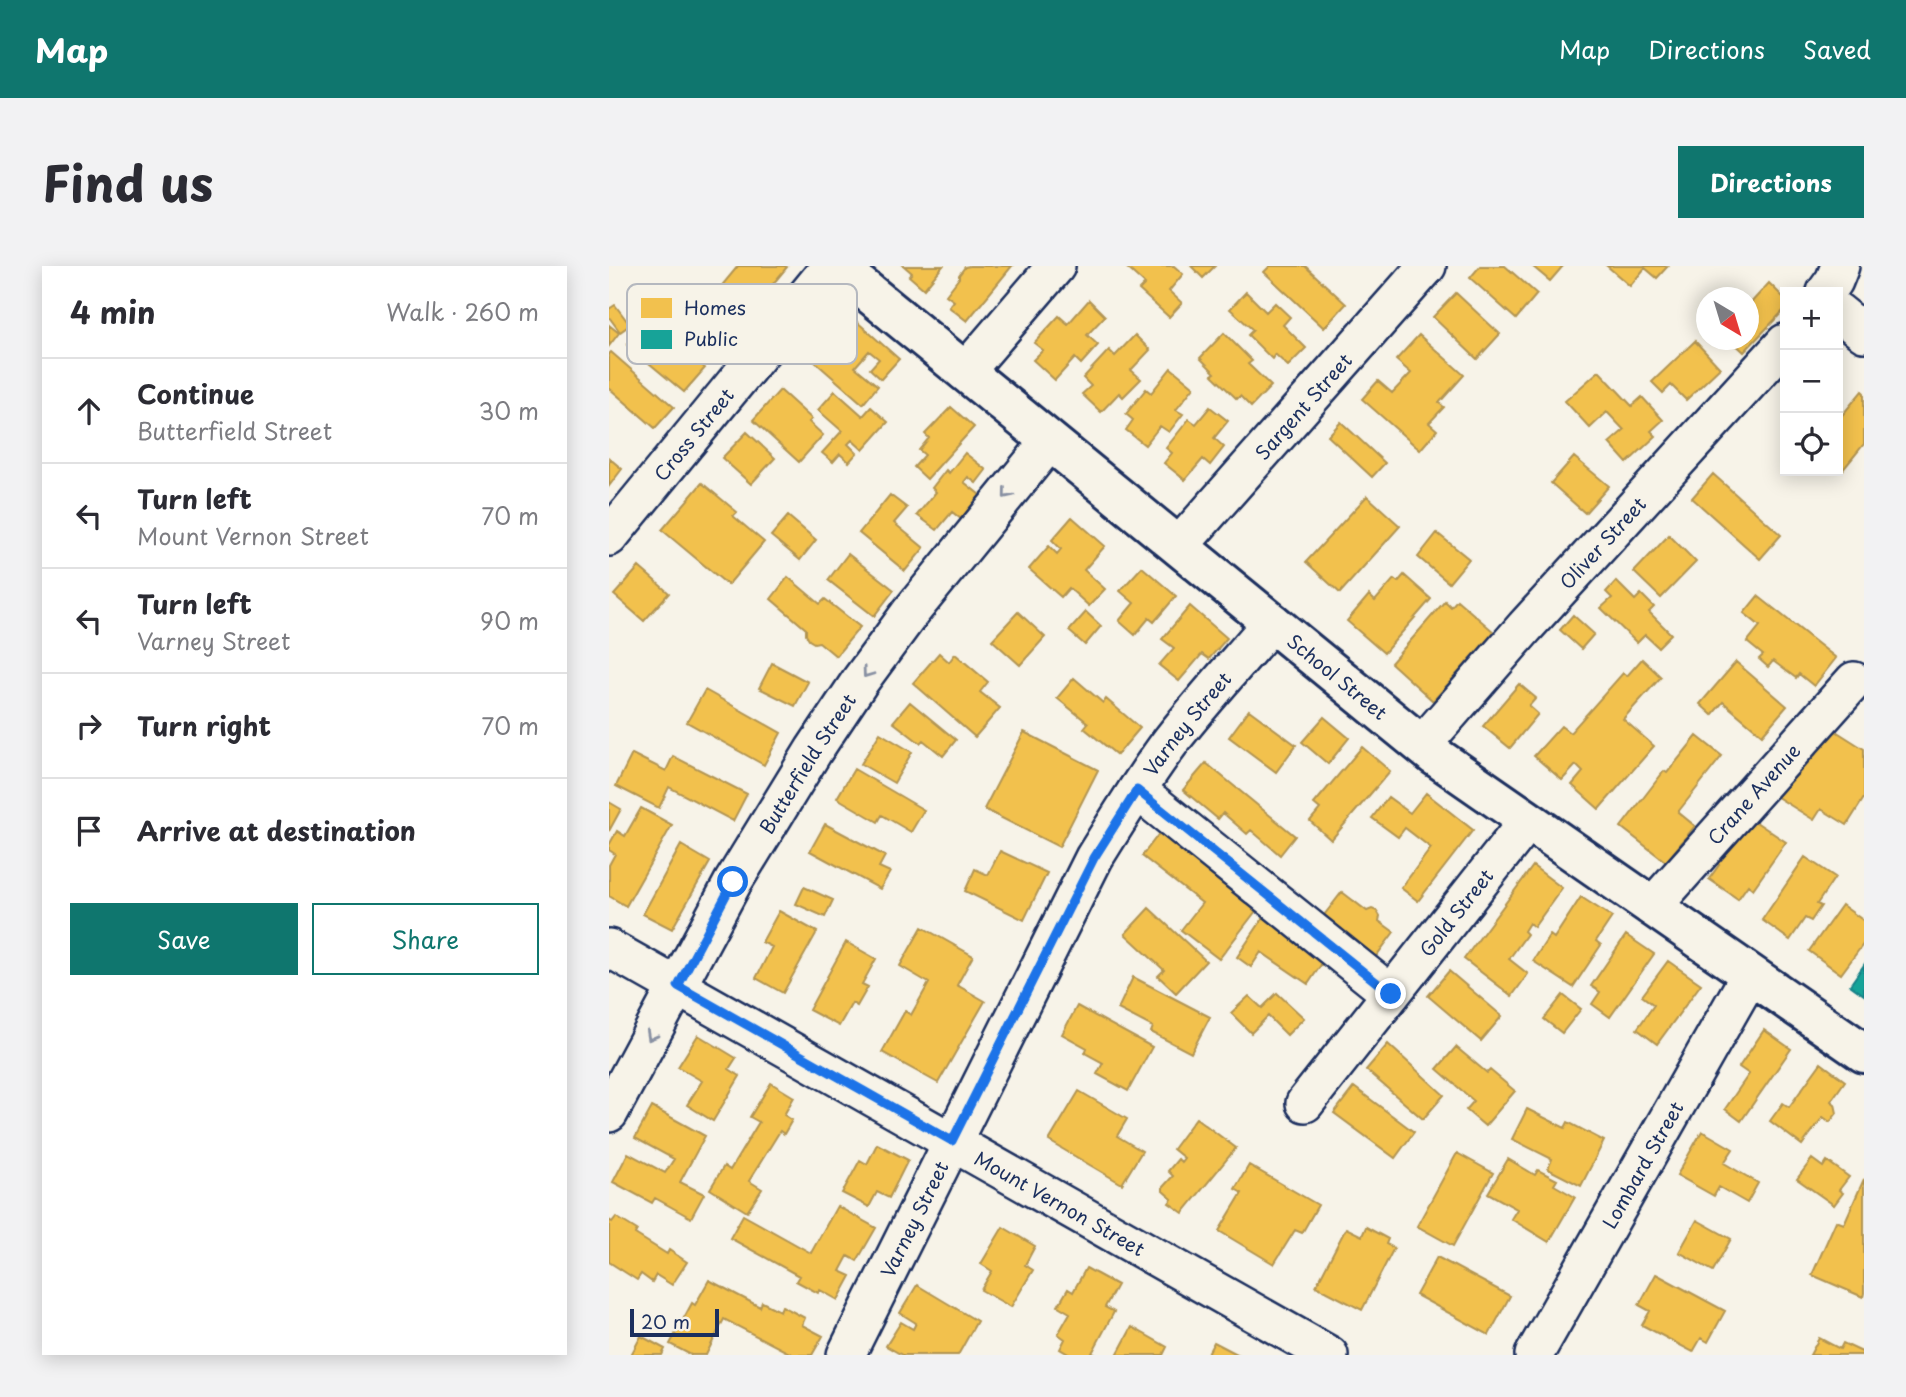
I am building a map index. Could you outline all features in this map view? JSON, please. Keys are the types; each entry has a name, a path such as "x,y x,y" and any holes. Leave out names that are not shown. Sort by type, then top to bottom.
{"main road":[{"name":"School Street","path":"834,266 856,284"},
{"name":"School Street","path":"857,285 1422,745 1864,1054"}],"street":[{"name":"Cross Street","path":"819,284 834,266"},
{"path":"965,372 1056,266"},
{"name":"Sargent Street","path":"1179,546 1427,266"},
{"path":"1830,287 1840,266"},
{"path":"1843,317 1864,333"},
{"name":"Oliver Street","path":"1422,745 1525,627 1780,348"},
{"name":"Cross Street","path":"609,537 753,364"},
{"name":"Butterfield Street","path":"609,1113 733,882 807,761 860,681 910,613 1050,441"},
{"name":"Varney Street","path":"846,1355 1094,858 1170,743 1272,622"},
{"name":"Crane Avenue","path":"1652,907 1854,681"},
{"path":"1137,790 1391,994"},
{"name":"Gold Street","path":"1305,1102 1528,821"},
{"name":"Mount Vernon Street","path":"609,948 1329,1355"},
{"name":"Lombard Street","path":"1534,1355 1750,975"}],"building: Homes":[{"path":"738,266 787,267 773,284 723,284"},
{"path":"904,266 943,266 924,289 909,276 912,273"},
{"path":"1012,266 967,321 949,307 954,301 946,295 965,267"},
{"path":"1125,266 1174,266 1183,274 1169,291 1182,303 1169,317 1139,290 1145,284"},
{"path":"1191,266 1215,266 1203,278"},
{"path":"1270,266 1305,266 1346,304 1324,328 1264,272"},
{"path":"1480,266 1505,266 1537,294 1516,319 1470,278"},
{"path":"1532,266 1563,266 1550,281"},
{"path":"1607,266 1668,266 1657,278 1645,268 1630,286"},
{"path":"1769,283 1780,294 1780,314 1759,336 1759,294"},
{"path":"1246,292 1266,312 1275,303 1290,317 1283,325 1306,348 1288,366 1275,354 1272,359 1248,335 1253,330 1230,309"},
{"path":"1456,293 1500,334 1477,359 1433,317"},
{"path":"1089,300 1105,316 1087,335 1098,345 1081,364 1075,358 1055,380 1033,360 1043,350 1034,343 1059,316 1068,324"},
{"path":"615,305 627,321 627,327 620,332 609,317 609,309"},
{"path":"857,322 899,359 881,379 870,369 879,359 869,351 855,367 878,386 863,404 817,364 857,364"},
{"path":"609,325 619,333 609,346"},
{"path":"1224,333 1252,361 1248,364 1271,386 1251,407 1240,396 1237,399 1212,375 1215,373 1200,358"},
{"path":"1135,335 1150,350 1131,370 1141,379 1123,397 1119,393 1101,412 1082,394 1091,386 1083,378 1109,350 1115,356"},
{"path":"1419,335 1464,375 1439,403 1444,407 1429,423 1437,430 1420,450 1362,399 1378,381 1392,393 1411,373 1396,360"},
{"path":"1695,341 1696,350 1703,350 1720,368 1686,400 1671,385 1663,393 1652,382"},
{"path":"611,352 674,407 655,428 609,388"},
{"path":"650,364 700,364 705,368 684,392"},
{"path":"1171,368 1194,387 1176,410 1183,414 1169,432 1160,426 1145,445 1126,430 1133,420 1126,414 1146,389 1151,393"},
{"path":"1599,371 1632,406 1642,397 1663,420 1651,431 1656,436 1627,463 1609,443 1624,430 1607,412 1590,428 1565,401"},
{"path":"780,390 812,419 809,422 823,435 799,462 753,420"},
{"path":"835,391 863,416 871,407 888,422 863,450 852,440 848,444 857,453 849,462 840,454 833,462 822,453 842,431 818,410"},
{"path":"1862,391 1864,444 1843,470 1843,414"},
{"path":"951,407 974,427 927,479 914,467 925,455 919,450 929,438 925,434"},
{"path":"1210,407 1228,421 1214,438 1224,447 1210,465 1203,459 1185,480 1164,463 1172,453 1166,448 1189,419 1196,424"},
{"path":"1341,422 1385,463 1372,477 1328,436"},
{"path":"747,432 775,458 751,484 722,458"},
{"path":"965,453 986,470 976,483 968,477 964,482 980,495 961,519 952,512 937,530 917,515 936,492 932,488 946,470 949,473"},
{"path":"1574,457 1609,486 1585,513 1551,483"},
{"path":"609,458 622,469 609,486"},
{"path":"1713,474 1781,535 1760,559 1692,498"},
{"path":"702,483 737,512 733,516 764,542 728,585 662,530"},
{"path":"890,495 907,508 894,523 924,548 905,571 859,533"},
{"path":"1367,496 1400,526 1340,593 1306,562"},
{"path":"788,516 816,540 800,560 771,536"},
{"path":"1072,517 1105,546 1084,570 1105,589 1089,606 1069,588 1061,597 1029,569 1049,546 1057,554 1061,549 1052,540"},
{"path":"1437,533 1469,559 1449,583 1418,557"},
{"path":"1669,535 1696,562 1661,598 1634,572"},
{"path":"848,554 894,590 874,616 828,580"},
{"path":"639,567 669,593 644,621 614,595"},
{"path":"1142,567 1176,596 1154,622 1149,618 1135,635 1119,621 1134,603 1120,591"},
{"path":"1404,575 1431,599 1384,653 1347,621 1369,595 1375,601 1394,579 1398,582"},
{"path":"788,577 820,604 825,599 860,627 836,656 819,642 809,640 806,629 771,599"},
{"path":"1616,581 1635,600 1641,594 1654,607 1649,612 1671,634 1658,647 1645,635 1637,643 1601,608 1612,598 1606,592"},
{"path":"1758,596 1836,658 1814,686 1799,674 1796,678 1773,661 1768,667 1759,659 1763,655 1747,642 1760,626 1744,613"},
{"path":"1457,600 1494,632 1433,701 1391,663 1445,601 1451,607"},
{"path":"1190,606 1227,638 1209,659 1202,654 1179,681 1159,665 1174,648 1162,639"},
{"path":"1018,612 1045,637 1020,665 992,640"},
{"path":"1086,612 1101,626 1085,645 1069,631"},
{"path":"1573,615 1594,634 1581,649 1560,630"},
{"path":"939,653 949,662 955,654 988,682 980,692 1000,708 975,737 913,683"},
{"path":"1642,659 1661,677 1623,719 1654,746 1599,809 1572,785 1583,772 1576,765 1562,780 1534,756 1561,726 1570,733 1623,673 1627,676"},
{"path":"1736,662 1787,706 1762,735 1723,702 1712,715 1700,704"},
{"path":"772,663 808,682 795,706 759,688"},
{"path":"1074,678 1103,703 1106,699 1140,728 1117,755 1084,728 1088,723 1057,698"},
{"path":"1519,684 1536,698 1529,706 1538,714 1510,748 1483,726"},
{"path":"705,690 781,733 764,765 687,722"},
{"path":"910,702 956,740 943,756 923,740 920,743 893,722"},
{"path":"1249,710 1296,745 1276,772 1229,737"},
{"path":"1324,717 1349,738 1328,764 1302,742"},
{"path":"1831,728 1864,749 1864,798 1847,825 1821,809 1814,820 1774,795"},
{"path":"1024,732 1098,770 1059,847 984,809"},
{"path":"880,733 912,752 894,783 861,764"},
{"path":"1697,736 1722,756 1678,812 1695,826 1666,862 1621,827 1664,771 1667,773"},
{"path":"1362,747 1390,771 1331,840 1310,821 1320,809 1314,804"},
{"path":"632,754 666,771 673,756 747,794 733,821 669,787 659,808 616,786"},
{"path":"1206,763 1295,836 1280,855 1251,830 1247,834 1223,813 1218,819 1183,790"},
{"path":"854,769 924,810 911,832 882,815 878,822 837,798"},
{"path":"1426,793 1473,830 1418,901 1401,888 1431,848 1405,828 1398,837 1372,818 1388,797 1410,813"},
{"path":"609,802 621,809 609,831"},
{"path":"641,808 672,825 626,906 609,896 609,865 615,854 609,850 609,845 617,831 625,836"},
{"path":"1747,816 1786,842 1753,889 1748,885 1738,899 1709,879 1719,865 1715,862"},
{"path":"825,824 885,856 879,867 890,872 880,889 810,851"},
{"path":"1164,827 1262,903 1219,959 1181,930 1202,903 1142,856"},
{"path":"681,845 710,862 672,929 643,914"},
{"path":"1000,851 1047,873 1024,920 965,891 975,869 988,875"},
{"path":"1805,857 1835,877 1817,904 1821,906 1811,921 1805,918 1790,940 1762,920"},
{"path":"1533,866 1562,888 1534,927 1529,923 1524,931 1527,934 1509,959 1528,974 1512,996 1464,959"},
{"path":"804,887 833,900 825,917 796,904"},
{"path":"1342,892 1367,911 1377,911 1379,921 1394,932 1374,959 1321,919"},
{"path":"1581,897 1612,917 1596,941 1601,945 1573,987 1533,961 1550,935 1554,938"},
{"path":"1842,905 1864,921 1864,943 1841,974 1809,951"},
{"path":"1149,908 1206,961 1176,993 1158,976 1164,970 1125,934"},
{"path":"779,911 817,932 783,993 756,978 772,947 762,942"},
{"path":"1264,917 1325,959 1308,984 1261,952 1251,967 1237,957"},
{"path":"922,927 973,956 957,985 985,1001 938,1083 882,1052 905,1011 911,1015 929,983 900,966"},
{"path":"1626,935 1654,954 1610,1017 1592,1004 1600,992 1591,986"},
{"path":"846,942 876,959 862,984 868,987 857,1006 852,1003 839,1026 809,1010"},
{"path":"1668,961 1701,984 1657,1044 1637,1029 1654,1005 1642,996"},
{"path":"1449,971 1502,1016 1481,1041 1428,996"},
{"path":"1133,977 1210,1017 1191,1053 1151,1032 1153,1027 1118,1009"},
{"path":"1277,993 1304,1018 1287,1035 1268,1016 1251,1033 1231,1013 1249,996 1262,1008"},
{"path":"1563,995 1581,1009 1562,1033 1544,1019"},
{"path":"1077,1006 1152,1047 1128,1091 1097,1074 1103,1063 1085,1053 1087,1048 1062,1034"},
{"path":"1764,1030 1791,1049 1741,1121 1725,1109 1749,1074 1739,1067"},
{"path":"698,1035 736,1058 729,1069 740,1076 713,1121 687,1105 702,1081 678,1067"},
{"path":"1388,1044 1444,1095 1423,1119 1366,1070"},
{"path":"1456,1047 1487,1073 1490,1070 1515,1091 1485,1126 1466,1110 1474,1101 1437,1069"},
{"path":"1821,1063 1845,1081 1831,1101 1835,1104 1837,1113 1830,1122 1823,1117 1802,1145 1770,1121 1783,1103 1789,1107"},
{"path":"771,1083 794,1097 784,1115 792,1120 784,1134 780,1131 749,1181 762,1189 747,1212 710,1189 724,1166 730,1170 759,1122 750,1117"},
{"path":"1354,1087 1414,1132 1395,1158 1334,1113"},
{"path":"1079,1091 1127,1119 1117,1136 1142,1151 1122,1184 1049,1141"},
{"path":"652,1107 705,1136 680,1182 704,1194 691,1218 655,1198 652,1203 613,1182 628,1153 665,1173 674,1159 635,1138"},
{"path":"1527,1109 1565,1128 1568,1122 1604,1141 1581,1186 1548,1169 1552,1159 1512,1139"},
{"path":"1196,1118 1236,1148 1183,1213 1169,1203 1172,1199 1163,1191 1163,1187 1173,1176 1168,1171 1178,1159 1181,1162 1184,1158 1173,1149"},
{"path":"1702,1131 1733,1149 1724,1163 1758,1183 1747,1203 1719,1187 1714,1196 1677,1175"},
{"path":"877,1144 908,1160 889,1198 877,1192 869,1207 842,1193 860,1160 867,1164"},
{"path":"1457,1153 1493,1173 1453,1246 1417,1226"},
{"path":"1508,1159 1535,1175 1538,1170 1557,1180 1554,1185 1575,1197 1549,1242 1511,1219 1517,1209 1488,1193"},
{"path":"1812,1159 1823,1167 1827,1161 1849,1177 1839,1190 1843,1193 1834,1205 1797,1179"},
{"path":"1249,1165 1318,1205 1302,1233 1295,1230 1274,1264 1219,1231 1242,1193 1235,1189"},
{"path":"1864,1179 1863,1297 1812,1275 1836,1221 1844,1224"},
{"path":"837,1206 876,1228 857,1261 848,1256 840,1271 851,1276 838,1300 796,1281 799,1276 730,1238 743,1215 811,1253"},
{"path":"616,1217 637,1230 635,1234 667,1254 669,1250 687,1262 672,1285 656,1275 652,1282 641,1274 637,1280 609,1262 609,1220 612,1222"},
{"path":"1697,1220 1731,1239 1713,1271 1679,1252"},
{"path":"1003,1227 1035,1246 1025,1265 1033,1270 1011,1307 981,1290 992,1271 981,1264"},
{"path":"1366,1227 1388,1239 1386,1244 1394,1248 1362,1310 1316,1286 1346,1228 1362,1236"},
{"path":"1437,1257 1510,1296 1489,1335 1416,1295"},
{"path":"1086,1268 1117,1285 1105,1307 1114,1312 1092,1353 1096,1355 1070,1355 1060,1349 1065,1339 1058,1334 1070,1313 1058,1306 1068,1289 1073,1292"},
{"path":"1656,1274 1725,1311 1708,1342 1701,1338 1693,1352 1642,1325 1650,1311 1639,1305"},
{"path":"709,1280 760,1307 762,1302 780,1311 782,1306 805,1318 802,1325 823,1336 812,1355 793,1355 724,1319 706,1355 691,1355 670,1344 692,1303 695,1305"},
{"path":"917,1285 977,1321 958,1355 902,1355 886,1346 901,1322 913,1329 916,1323 900,1313"},
{"path":"1132,1327 1167,1347 1163,1355 1117,1355"},
{"path":"641,1336 665,1349 662,1355 631,1355"},
{"path":"1819,1338 1840,1349 1843,1343 1864,1355 1810,1355"},
{"path":"1214,1342 1239,1355 1207,1355"}],"building: Public":[{"path":"1864,965 1864,995 1850,985"}],"route":[{"path":"733,882 678,986 952,1141 1094,858 1137,790 1391,994"}]}
